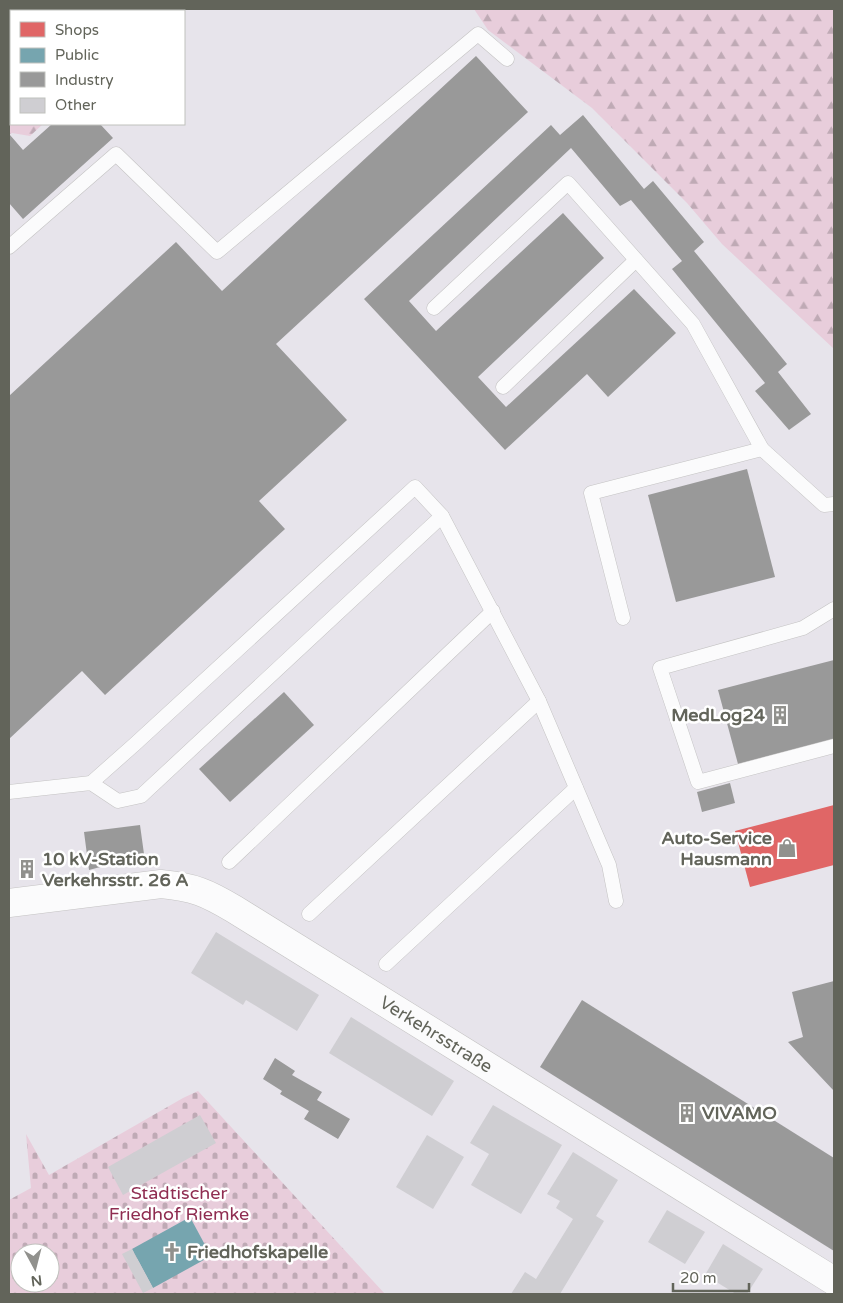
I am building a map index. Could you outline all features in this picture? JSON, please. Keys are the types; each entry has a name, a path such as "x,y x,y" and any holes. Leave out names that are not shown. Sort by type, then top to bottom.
{"street":[{"name":"Verkehrsstraße","path":"9,902 161,884 182,886 205,892 834,1281"}],"lane":[{"path":"9,247 116,154 217,252 478,34 507,58"},
{"path":"434,308 568,183 693,324 762,449 824,505 834,504"},
{"path":"503,387 636,260"},
{"path":"623,618 591,493 762,449"},
{"path":"9,792 91,783 136,744 415,487 442,516 539,701 609,865 616,901"},
{"path":"91,783 118,801 141,796 442,516"},
{"path":"834,609 803,628 660,668 698,782 834,746"},
{"path":"229,862 493,611"},
{"path":"309,914 539,701"},
{"path":"386,964 576,788"}],"green space":[{"path":"9,9 165,9 10,10 10,125 42,125 30,136 12,133 9,135"},
{"path":"474,9 834,9 834,349 722,244 687,203 592,108 488,30"},
{"name":"Städtischer Friedhof Riemke","path":"198,1091 385,1294 9,1294 9,1200 31,1188 26,1134 49,1175"}],"building: Shops":[{"name":"Auto-Service Hausmann","path":"834,805 834,865 750,887 735,831"}],"building: Public":[{"name":"Friedhofskapelle","path":"190,1217 211,1256 153,1288 132,1249"}],"building: Industry":[{"path":"476,56 528,112 276,344 347,420 259,501 285,529 105,695 82,671 9,739 9,396 176,242 222,291"},
{"path":"583,115 644,189 653,181 704,242 694,251 787,364 778,372 811,414 789,430 755,391 765,383 672,269 682,261 631,200 620,206 571,148 409,301 436,331 563,213 604,258 478,377 506,407 634,289 676,333 608,397 587,374 505,450 364,299 551,125 560,135"},
{"path":"51,125 101,125 113,138 23,219 9,203 10,135 23,150"},
{"path":"747,469 775,577 676,602 648,495"},
{"name":"MedLog24","path":"834,660 834,739 738,764 718,690"},
{"path":"284,692 314,725 230,802 199,769"},
{"path":"730,783 735,803 702,812 697,792"},
{"path":"140,825 144,854 103,859 104,866 89,870 84,832"},
{"name":"10 kV-Station Verkehrsstr. 26 A","path":"32,861 33,875 23,877 21,862"},
{"path":"834,981 834,1091 788,1042 803,1037 792,992"},
{"name":"VIVAMO","path":"582,1000 834,1158 834,1251 540,1067"},
{"path":"275,1058 295,1071 292,1075 322,1092 317,1100 350,1119 338,1139 304,1119 309,1111 280,1094 282,1091 263,1079"}],"building: Other":[{"path":"216,932 319,995 297,1031 246,1000 243,1005 191,973"},
{"path":"351,1017 454,1081 432,1116 329,1053"},
{"path":"493,1105 562,1145 521,1214 471,1185 489,1154 470,1143"},
{"path":"200,1115 216,1143 123,1195 108,1167"},
{"path":"427,1135 464,1157 433,1209 396,1187"},
{"path":"573,1152 618,1180 596,1216 604,1221 560,1294 511,1294 525,1272 536,1279 573,1219 556,1208 560,1201 547,1194"},
{"path":"667,1210 705,1232 685,1264 648,1242"},
{"path":"723,1244 763,1269 747,1294 736,1294 705,1275"},
{"path":"132,1249 153,1288 143,1293 122,1254"}],"place":[{"name":"MedLog24","path":"780,715"},
{"name":"Auto-Service Hausmann","path":"787,848"},
{"name":"10 kV-Station Verkehrsstr. 26 A","path":"27,869"},
{"name":"VIVAMO","path":"687,1113"},
{"name":"Friedhofskapelle","path":"172,1252"}]}
